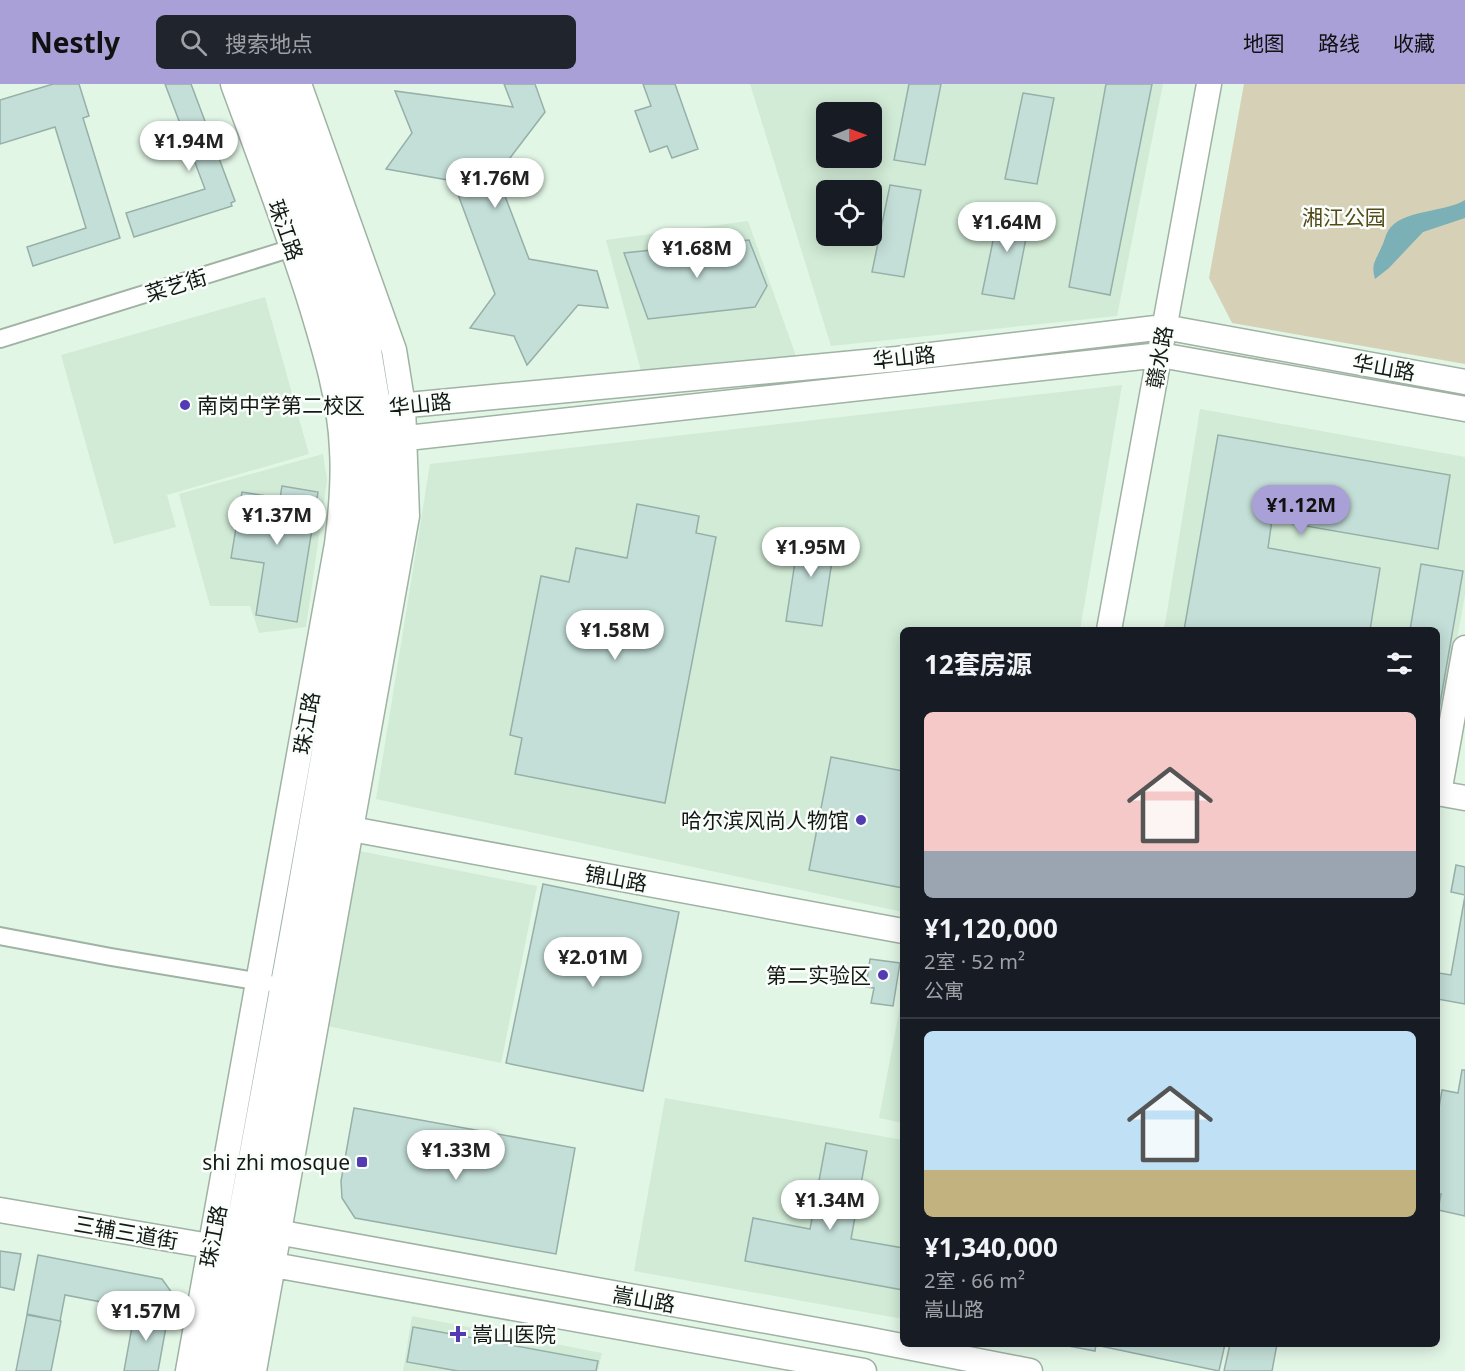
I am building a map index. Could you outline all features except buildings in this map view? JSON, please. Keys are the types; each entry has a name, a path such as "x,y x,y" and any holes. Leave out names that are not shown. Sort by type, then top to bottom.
{"main road":[{"name":"珠江路","path":"232,84 322,238"},
{"name":"珠江路","path":"212,1371 253,1257 268,1230 340,827 386,487 374,442 367,339 256,84"},
{"name":"珠江路","path":"276,84 322,238"},
{"name":"珠江路","path":"232,1371 253,1257 283,986 359,553 374,442 371,410 322,340 322,238 299,84"},
{"name":"赣水路","path":"1110,627 1197,84"},
{"name":"赣水路","path":"1159,328 1209,84"},
{"name":"华山路","path":"371,410 897,358 1159,328 1465,382"},
{"name":"赣水路","path":"1102,627 1155,355"},
{"name":"华山路","path":"374,442 1155,355 1465,409"},
{"name":"珠江路","path":"188,1371 337,544 343,488 374,442"},
{"path":"1440,782 1465,648"},
{"path":"1440,793 1465,798"},
{"name":"锦山路","path":"340,827 900,930"},
{"name":"三辅三道街","path":"0,1210 210,1247 253,1257"},
{"name":"嵩山路","path":"268,1230 900,1345"},
{"name":"珠江路","path":"253,1257 254,1371"},
{"name":"嵩山路","path":"253,1257 864,1371"},
{"name":"嵩山路","path":"910,1347 1030,1371"}],"street":[{"name":"菜艺街","path":"0,339 322,238"},
{"path":"0,936 283,986"}],"shaded area":[{"path":"750,84 1163,84 1117,316 831,346"},
{"path":"748,221 796,356 641,371 606,240"},
{"name":"南岗中学第二校区","path":"265,297 309,454 167,495 176,527 114,544 61,355"},
{"path":"1122,385 1081,627 900,627 900,911 376,799 430,464"},
{"path":"1200,409 1465,457 1465,594 1440,739 1440,627 1164,627"},
{"path":"323,454 327,480 306,627 259,633 250,606 210,606 179,494"},
{"path":"360,851 537,886 501,1063 323,1025"},
{"path":"900,1007 900,1122 879,1118"},
{"path":"665,1098 900,1139 900,1318 634,1271"},
{"name":"嵩山医院","path":"412,1316 602,1353 598,1371 403,1371"}],"green space":[{"name":"湘江公园","path":"1244,84 1465,84 1465,364 1232,323 1209,278"}],"water":[{"path":"1465,200 1465,218 1423,232 1389,268 1375,279 1374,263 1387,233 1394,224 1413,215"}],"place":[{"name":"南岗中学第二校区","path":"185,405"},
{"name":"哈尔滨风尚人物馆","path":"861,820"},
{"name":"第二实验区","path":"883,975"},
{"name":"shi zhi mosque","path":"362,1162"},
{"name":"嵩山医院","path":"458,1334"}]}
